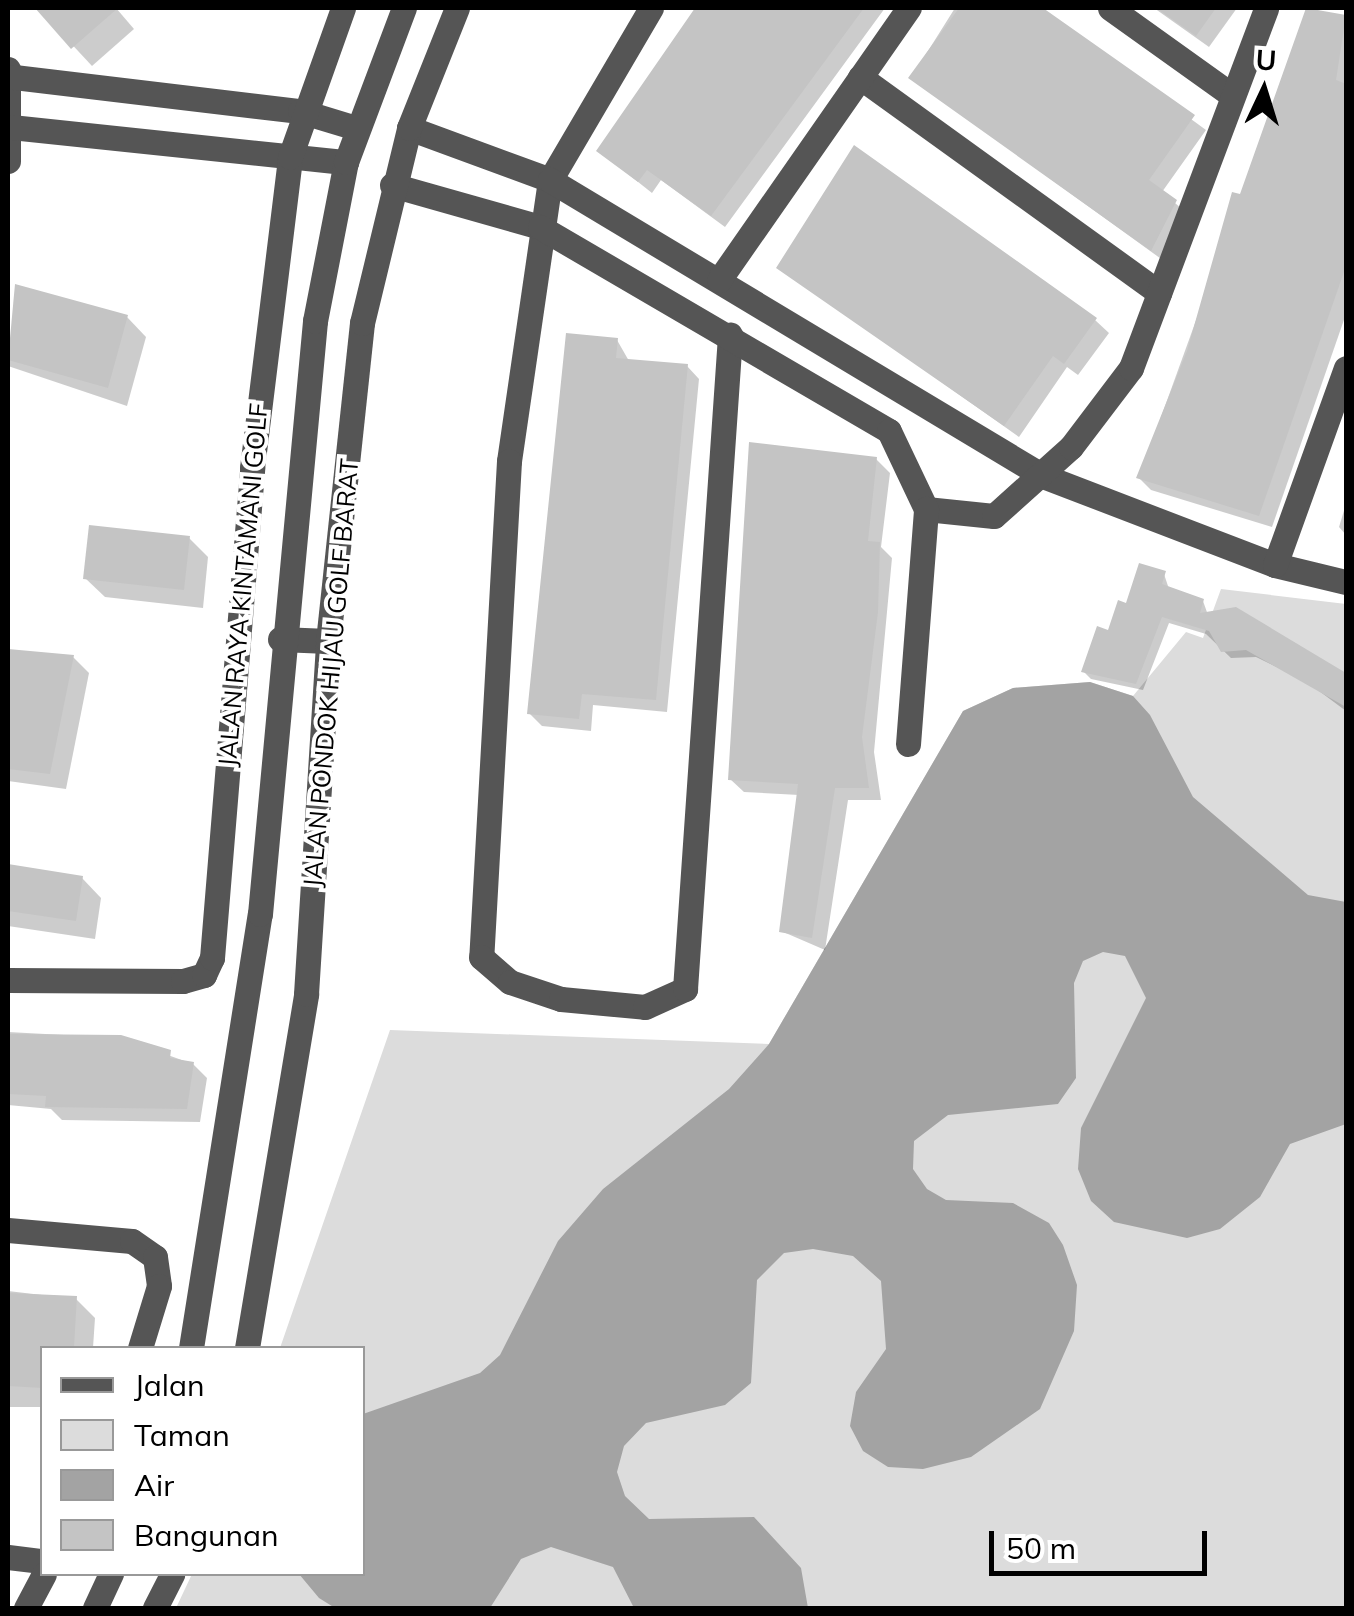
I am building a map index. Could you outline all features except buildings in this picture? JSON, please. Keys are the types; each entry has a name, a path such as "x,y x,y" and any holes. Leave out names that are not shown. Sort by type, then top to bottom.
{"street":[{"name":"JALAN RAYA KINTAMANI GOLF","path":"8,980 183,981 204,975 212,958 252,468 290,157 300,111 343,8"},
{"name":"JALAN PONDOK HIJAU GOLF BARAT","path":"191,1346 260,914 280,639 315,321 346,162 404,8"},
{"name":"JALAN PONDOK HIJAU GOLF BARAT","path":"248,1346 306,994 328,641 362,323 409,128 457,8"},
{"path":"651,8 550,180 540,227 509,461 481,957 510,982 561,999 645,1007 684,989 730,335"},
{"path":"719,280 909,8"},
{"path":"1110,8 1230,94"},
{"path":"926,509 994,516 1043,476 1130,368 1230,94 1266,8"},
{"path":"8,160 11,74 300,111 356,128"},
{"path":"860,77 1160,293"},
{"path":"11,128 346,162"},
{"path":"409,128 550,180 1043,476 1275,564 1346,582"},
{"path":"392,186 540,227 889,431 926,509 908,744"},
{"path":"1275,564 1346,368"},
{"path":"280,639 328,641"},
{"path":"8,1230 132,1241 158,1268 140,1346"},
{"path":"8,1557 40,1560"},
{"path":"26,1608 43,1576"},
{"path":"95,1608 110,1576"},
{"path":"155,1608 171,1576"}],"green space":[{"path":"1221,589 1346,604 1346,1608 176,1608 191,1576 365,1576 365,1346 281,1346 390,1030 769,1044 963,711 1013,688 1090,682 1133,696 1186,632 1203,638"}],"water":[{"path":"1090,682 1133,696 1150,715 1193,797 1308,895 1346,902 1346,1124 1290,1144 1260,1197 1220,1229 1187,1238 1114,1222 1091,1201 1078,1169 1081,1128 1146,998 1125,956 1103,952 1083,961 1074,983 1076,1078 1058,1104 948,1115 914,1141 913,1169 927,1189 946,1200 1013,1203 1049,1223 1063,1245 1077,1285 1074,1331 1040,1409 971,1457 923,1469 888,1467 863,1451 850,1426 856,1392 886,1349 881,1281 853,1256 813,1249 784,1253 757,1280 751,1383 725,1405 646,1423 624,1446 617,1472 625,1496 649,1519 754,1517 801,1568 808,1608 634,1608 613,1567 551,1547 521,1559 490,1608 335,1608 319,1598 301,1576 365,1576 365,1413 480,1373 500,1355 558,1241 603,1189 729,1089 769,1044 963,711 1013,688"}]}
